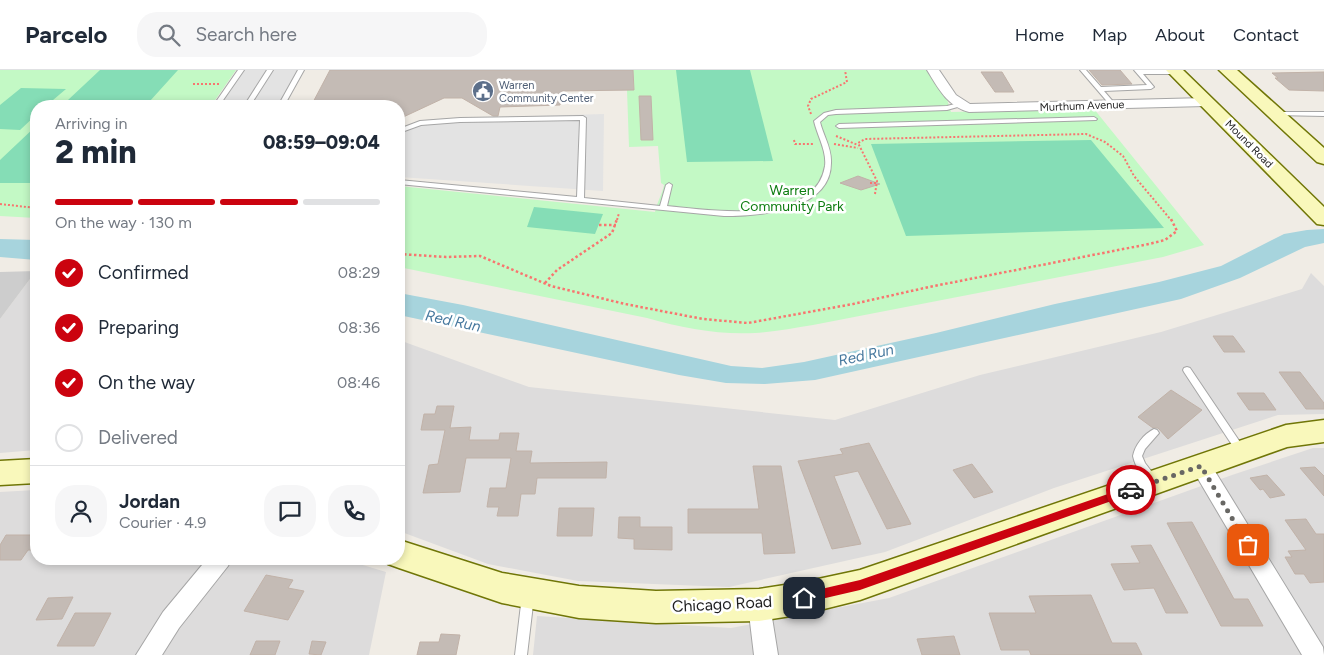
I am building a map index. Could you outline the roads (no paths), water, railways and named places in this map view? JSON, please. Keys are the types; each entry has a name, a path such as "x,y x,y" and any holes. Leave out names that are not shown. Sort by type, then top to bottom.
{"street":[{"path":"933,70 948,97 959,105"},
{"path":"1227,70 1324,158"},
{"name":"Mound Road","path":"1175,71 1324,219"},
{"name":"Murthum Avenue","path":"959,105 985,109 1206,102"},
{"name":"Chicago Road","path":"405,556 502,588 579,602 656,607 759,605 804,598 860,585 1286,436 1324,431"},
{"path":"1201,466 1316,655"},
{"path":"0,473 30,472"},
{"path":"148,655 172,620 215,565"},
{"path":"759,605 766,655"}],"lane":[{"path":"220,100 241,70"},
{"path":"251,100 270,70"},
{"path":"284,100 301,70"},
{"path":"1083,70 1113,105"},
{"path":"1099,89 1151,87 1138,71"},
{"path":"1138,71 1175,71"},
{"path":"405,183 747,215 769,212 789,206 813,192 823,182 827,173 827,155 817,122 821,117 836,112 948,108 959,105"},
{"path":"894,109 901,124"},
{"path":"1276,114 1322,115"},
{"path":"405,129 420,123 460,120 583,118 580,200"},
{"path":"839,126 1094,119"},
{"path":"663,208 669,185"},
{"path":"1187,370 1242,451"},
{"path":"1154,433 1139,447 1137,458 1140,465 1155,482"},
{"path":"521,655 528,593"}],"water":[{"name":"Red Run","path":"1324,229 1324,243 1305,247 1240,278 1181,299 815,380 765,384 726,383 679,375 405,316 405,294 463,305 731,366 762,368 804,362 1159,282 1221,266 1284,234"},
{"path":"0,239 30,240 30,260 0,257"}],"place":[{"name":"Warren Community Center","path":"483,91"}],"park label":[{"name":"Warren Community Park","path":"792,198"}]}
